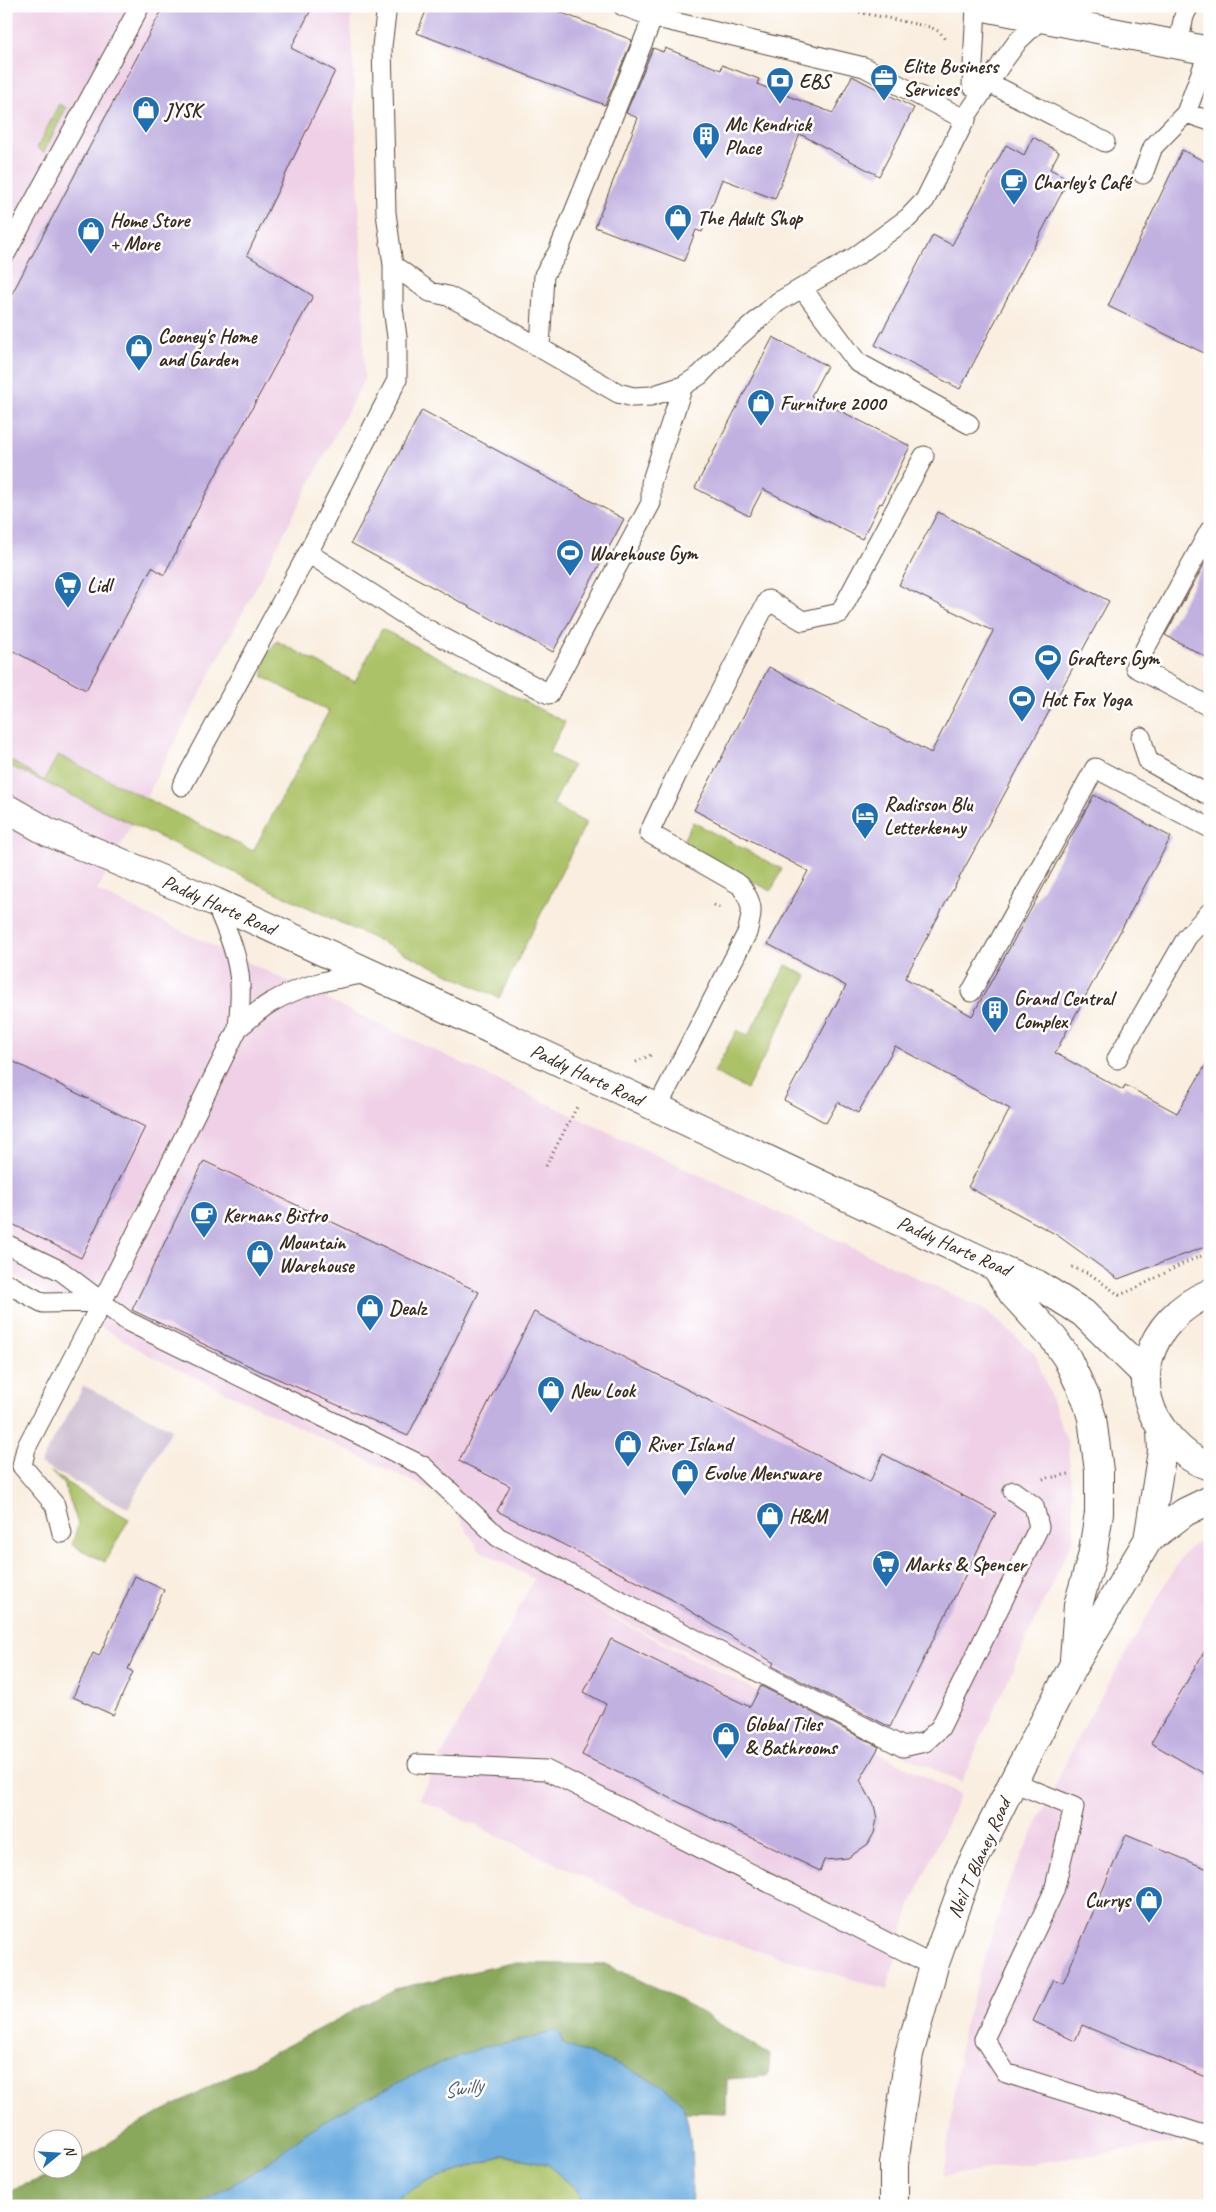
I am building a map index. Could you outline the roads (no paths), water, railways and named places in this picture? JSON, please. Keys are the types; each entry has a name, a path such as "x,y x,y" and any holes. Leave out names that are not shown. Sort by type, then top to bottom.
{"main road":[{"path":"978,6 1210,51"},
{"name":"Paddy Harte Road","path":"6,808 48,832 215,902 996,1267 1038,1284 1082,1313 1146,1375"},
{"path":"996,1267 1013,1294 1054,1339 1067,1358 1086,1398 1092,1418 1098,1462 1099,1512 1092,1557 1078,1605 1073,1666"},
{"path":"1210,1293 1191,1301 1170,1318 1156,1340 1150,1354 1146,1375 1150,1407 1161,1430 1182,1452 1210,1466"},
{"name":"Neil T Blaney Road","path":"894,2206 894,2164 909,2054 934,1966 968,1872 1013,1782 1073,1666 1148,1540 1162,1451 1161,1430"},
{"name":"Neil T Blaney Road","path":"1148,1540 1185,1512 1210,1500"}],"lane":[{"path":"9,242 140,6"},
{"path":"182,786 308,553 397,380 398,337 393,308 393,265 386,214 382,46 387,6"},
{"path":"623,6 652,17 864,67 968,116"},
{"path":"393,265 430,292 448,296 471,308 618,393 633,397 650,396 684,386 700,375 760,316 778,302 855,257 908,218 926,200 968,116 980,79 978,6"},
{"path":"1178,45 1184,16 1190,6"},
{"path":"540,348 544,276 558,252 652,17"},
{"path":"980,79 1041,18"},
{"path":"1143,174 1154,147 1186,113 1210,51"},
{"path":"980,79 1105,142"},
{"path":"1186,113 1210,121"},
{"path":"802,288 857,362 969,424"},
{"path":"308,553 425,628 549,694 651,503 651,483 684,386"},
{"path":"657,1108 747,933 753,910 747,895 740,885 649,833 677,774 768,600 804,621 840,613 924,456"},
{"path":"1210,530 1135,666 1210,707"},
{"path":"1141,737 1148,761 1210,796"},
{"path":"971,992 1094,768 1210,828"},
{"path":"62,1533 55,1505 22,1466 26,1448 102,1302 238,1028 240,985 238,971 231,941 215,902"},
{"path":"1117,1059 1187,937 1210,912"},
{"path":"238,1028 270,1002 289,993 324,982 368,973"},
{"path":"6,1244 61,1271 127,1321 423,1466 498,1538 903,1747 925,1742 940,1728 1039,1527 1034,1506 1013,1491"},
{"path":"6,1283 43,1303 102,1302"},
{"path":"418,1764 546,1770 934,1966"},
{"path":"1013,1782 1074,1807 1054,1892 984,2039 1006,2072 1201,2134 1210,2134"}],"water":[{"name":"Swilly","path":"557,2030 564,2045 609,2061 645,2077 673,2094 681,2103 685,2112 690,2138 692,2168 691,2206 582,2206 577,2190 547,2164 504,2155 425,2182 385,2206 197,2206 265,2165 307,2132 338,2113 428,2068 486,2046 526,2040"}],"place":[{"name":"Elite Business Services","path":"884,102"},
{"name":"EBS","path":"780,105"},
{"name":"JYSK","path":"146,134"},
{"name":"Mc Kendrick Place","path":"706,160"},
{"name":"Charley's Café","path":"1014,206"},
{"name":"The Adult Shop","path":"678,242"},
{"name":"Home Store + More","path":"91,255"},
{"name":"Cooney's Home and Garden","path":"139,372"},
{"name":"Furniture 2000","path":"761,427"},
{"name":"Warehouse Gym","path":"570,577"},
{"name":"Lidl","path":"68,609"},
{"name":"Grafters Gym","path":"1048,682"},
{"name":"Hot Fox Yoga","path":"1022,723"},
{"name":"Radisson Blu Letterkenny","path":"865,840"},
{"name":"Grand Central Complex","path":"995,1034"},
{"name":"Kernans Bistro","path":"204,1239"},
{"name":"Mountain Warehouse","path":"260,1278"},
{"name":"Dealz","path":"370,1332"},
{"name":"New Look","path":"551,1414"},
{"name":"River Island","path":"628,1468"},
{"name":"Evolve Mensware","path":"685,1497"},
{"name":"H&M","path":"770,1540"},
{"name":"Marks & Spencer","path":"886,1588"},
{"name":"Global Tiles & Bathrooms","path":"726,1760"},
{"name":"Currys","path":"1149,1924"}]}
